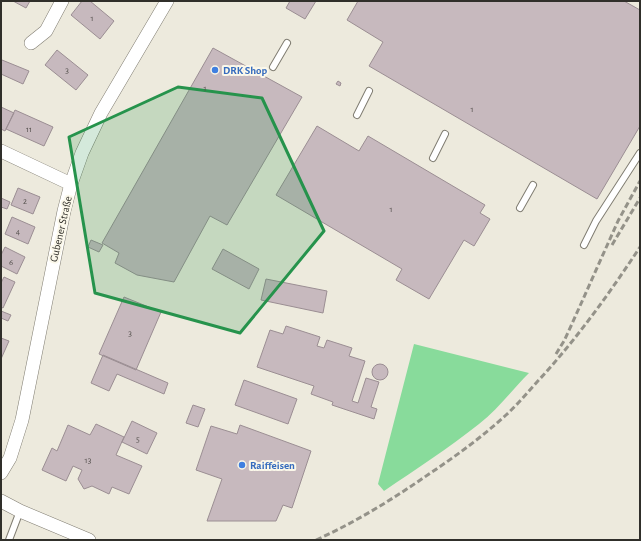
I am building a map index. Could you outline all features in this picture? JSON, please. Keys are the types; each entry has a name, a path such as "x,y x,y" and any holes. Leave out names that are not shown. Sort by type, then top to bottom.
{"street":[{"path":"31,43 46,31 62,1"},
{"name":"Gubener Straße","path":"1,474 10,458 22,420 53,263 71,184 82,153 101,113 166,1"},
{"path":"1,151 71,184"},
{"path":"1,501 20,511 89,540"}],"lane":[{"path":"273,67 287,44"},
{"path":"357,115 369,91"},
{"path":"433,158 445,134"},
{"path":"584,245 596,221 640,153"},
{"path":"520,208 533,185"},
{"path":"9,540 20,511"}],"highlighted area":[{"path":"178,87 262,98 324,231 240,333 95,293 69,137"}],"green space":[{"path":"414,344 529,373 499,406 468,433 384,491 378,484"}],"building":[{"path":"13,1 30,1 26,8"},
{"path":"82,1 90,1 114,21 100,39 71,15"},
{"path":"290,1 316,1 305,19 286,8"},
{"path":"358,1 624,1 640,10 640,126 597,199 369,66 383,42 347,20"},
{"path":"213,48 302,97 227,225 210,216 174,282 137,275 115,263 119,253 102,243"},
{"path":"57,50 88,75 76,90 45,65"},
{"path":"2,60 29,71 23,84 1,74"},
{"path":"338,81 341,83 340,86 336,84"},
{"path":"1,107 14,113 5,131 1,129"},
{"path":"15,110 53,127 44,146 6,129"},
{"path":"317,126 359,151 368,136 485,205 480,213 490,219 474,246 464,240 429,299 396,280 402,269 276,195"},
{"path":"18,188 40,197 33,214 11,205"},
{"path":"1,198 10,202 7,209 1,207"},
{"path":"12,217 35,227 28,244 5,234"},
{"path":"91,240 103,245 99,252 88,247"},
{"path":"5,247 25,257 17,274 1,266 1,255"},
{"path":"223,249 259,269 249,289 212,269"},
{"path":"4,277 15,282 3,308 1,307 1,283"},
{"path":"266,279 327,291 323,313 261,300"},
{"path":"124,297 161,312 136,370 99,354"},
{"path":"1,311 11,315 8,321 1,318"},
{"path":"286,326 320,337 317,346 324,348 327,340 352,348 349,356 365,361 352,401 358,403 366,378 379,382 371,407 377,409 374,419 332,405 333,402 311,394 314,386 257,367 270,330 283,334"},
{"path":"1,338 9,341 1,359"},
{"path":"103,355 168,383 164,394 117,374 109,391 91,383"},
{"path":"380,364 386,366 388,372 386,378 380,380 374,378 372,372 374,366"},
{"path":"244,380 297,399 288,424 235,405"},
{"path":"193,405 205,409 198,427 186,423"},
{"path":"132,421 157,433 147,454 122,442"},
{"path":"96,424 124,437 116,455 142,466 129,494 112,487 109,494 92,486 84,489 78,479 82,470 73,466 66,481 42,470 52,448 57,451 68,425 90,435"},
{"path":"240,425 311,451 292,508 283,505 276,521 207,521 222,479 196,470 211,426 237,434"}],"railway":[{"path":"556,354 571,326 618,221 640,181"},
{"path":"612,245 640,198"},
{"path":"316,540 360,518 402,492 459,453 506,415 579,333 640,247"}],"place":[{"name":"DRK Shop","path":"215,70"},
{"name":"Raiffeisen","path":"242,465"}]}
